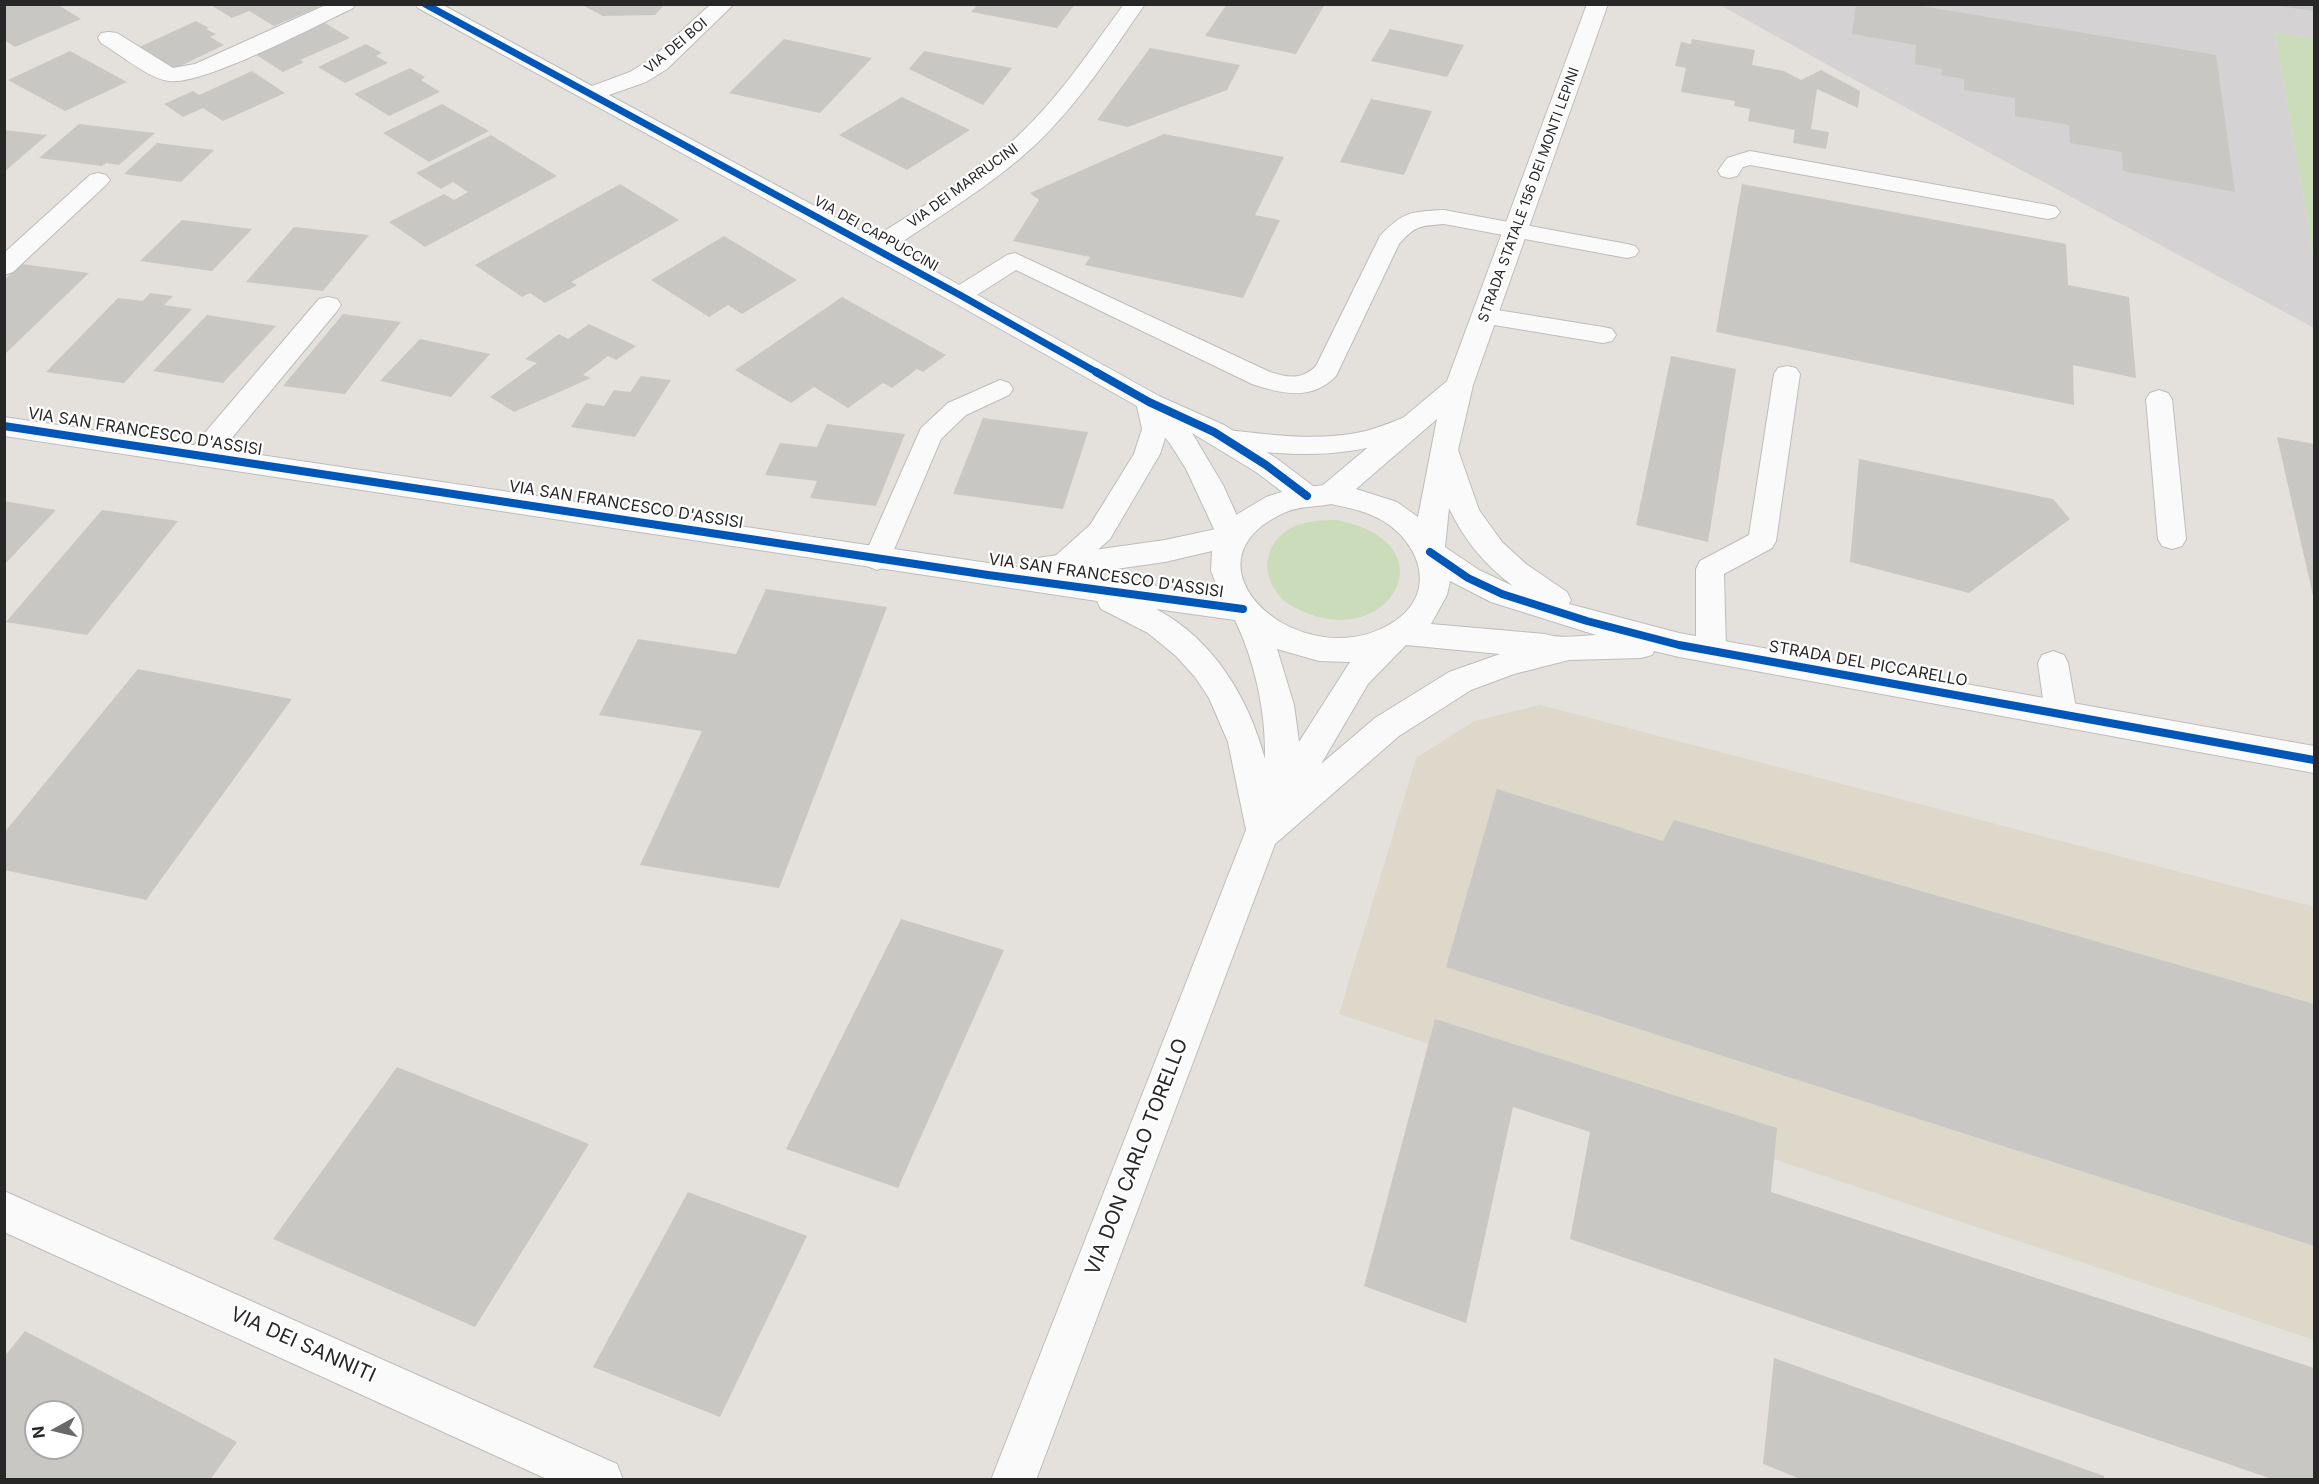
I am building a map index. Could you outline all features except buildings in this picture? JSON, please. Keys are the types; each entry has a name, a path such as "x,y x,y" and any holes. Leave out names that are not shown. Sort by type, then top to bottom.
{"street":[{"path":"109,38 161,71 180,75 203,69 346,4"},
{"name":"VIA DEI CAPPUCCINI","path":"425,4 960,295 1149,402 1227,439 1266,465 1319,495"},
{"name":"VIA DEI BOI","path":"591,94 638,77 658,64 724,4"},
{"name":"VIA DEI BOI","path":"629,115 747,4"},
{"name":"VIA DEI MARRUCINI","path":"875,249 974,182 1026,141 1063,101 1135,4"},
{"name":"STRADA STATALE 156 DEI MONTI LEPINI","path":"1430,552 1433,506 1443,447 1459,385 1598,4"},
{"path":"4,267 98,180"},
{"path":"201,456 328,305"},
{"name":"STRADA STATALE 156 DEI MONTI LEPINI","path":"1319,495 1414,423 1459,385"},
{"name":"VIA DEI CAPPUCCINI","path":"1149,402 1180,436 1194,456 1217,501 1231,536"},
{"name":"VIA SAN FRANCESCO D'ASSISI","path":"7,430 201,456 988,575 1073,576 1185,602 1247,613"},
{"name":"STRADA DEL PICCARELLO","path":"1443,447 1464,509 1487,545 1523,579 1587,621"},
{"name":"STRADA STATALE 156 DEI MONTI LEPINI","path":"1319,495 1362,500 1397,516 1413,528 1430,552 1435,567 1436,583 1428,608 1416,623 1398,635 1375,645 1352,650 1309,647 1271,633 1247,613 1234,596 1227,575 1226,552 1231,536 1252,517 1280,502 1319,495"},
{"name":"VIA SAN FRANCESCO D'ASSISI","path":"1073,576 1231,536"},
{"name":"STRADA DEL PICCARELLO","path":"1430,552 1484,586 1587,621 1679,645 2314,760"},
{"name":"VIA SAN FRANCESCO D'ASSISI","path":"1073,576 1166,630 1186,646 1221,689 1248,748 1256,789 1261,835"},
{"name":"VIA DON CARLO TORELLO","path":"1012,1479 1261,835 1278,785 1281,750 1278,708 1273,686 1247,613"},
{"name":"STRADA DEL PICCARELLO","path":"1398,635 1569,648 1679,645"},
{"name":"VIA DON CARLO TORELLO","path":"1261,835 1314,742 1357,675 1369,660 1398,635"},
{"name":"STRADA DEL PICCARELLO","path":"1261,835 1387,727 1431,697 1482,672 1569,648"},
{"name":"VIA DEI SANNITI","path":"4,1211 601,1479"}],"lane":[{"path":"1729,171 1733,162 1750,158 2048,212"},
{"path":"960,295 1015,260 1261,378 1292,387 1314,381 1327,370 1388,241 1404,224 1414,219 1444,217 1627,251"},
{"path":"1485,316 1603,335"},
{"path":"1711,650 1708,601 1710,569 1762,541 1787,374"},
{"path":"877,559 930,434 957,409 1000,389"},
{"path":"2159,399 2172,539"},
{"path":"1073,576 1147,453 1155,429 1149,402"},
{"path":"1227,439 1294,446 1346,446 1390,434 1414,423"},
{"path":"2053,663 2061,714"}],"shaded area":[{"path":"1720,5 2314,5 2314,38 2275,32 2314,260 2314,328 1864,85"},
{"path":"1540,705 2314,907 2314,1340 1339,1014 1416,758 1474,721"}],"green space":[{"path":"2275,32 2314,38 2314,260"},
{"path":"1336,520 1371,531 1392,548 1400,568 1396,588 1384,604 1364,616 1337,620 1307,613 1287,603 1271,583 1267,564 1272,546 1285,532 1305,523"}],"cycle path":[{"path":"425,4 960,295 1149,402 1214,432 1266,465 1307,496"},
{"path":"4,426 988,575 1243,609"},
{"path":"1430,552 1468,578 1502,594 1587,621 1679,645 2314,760"}]}
